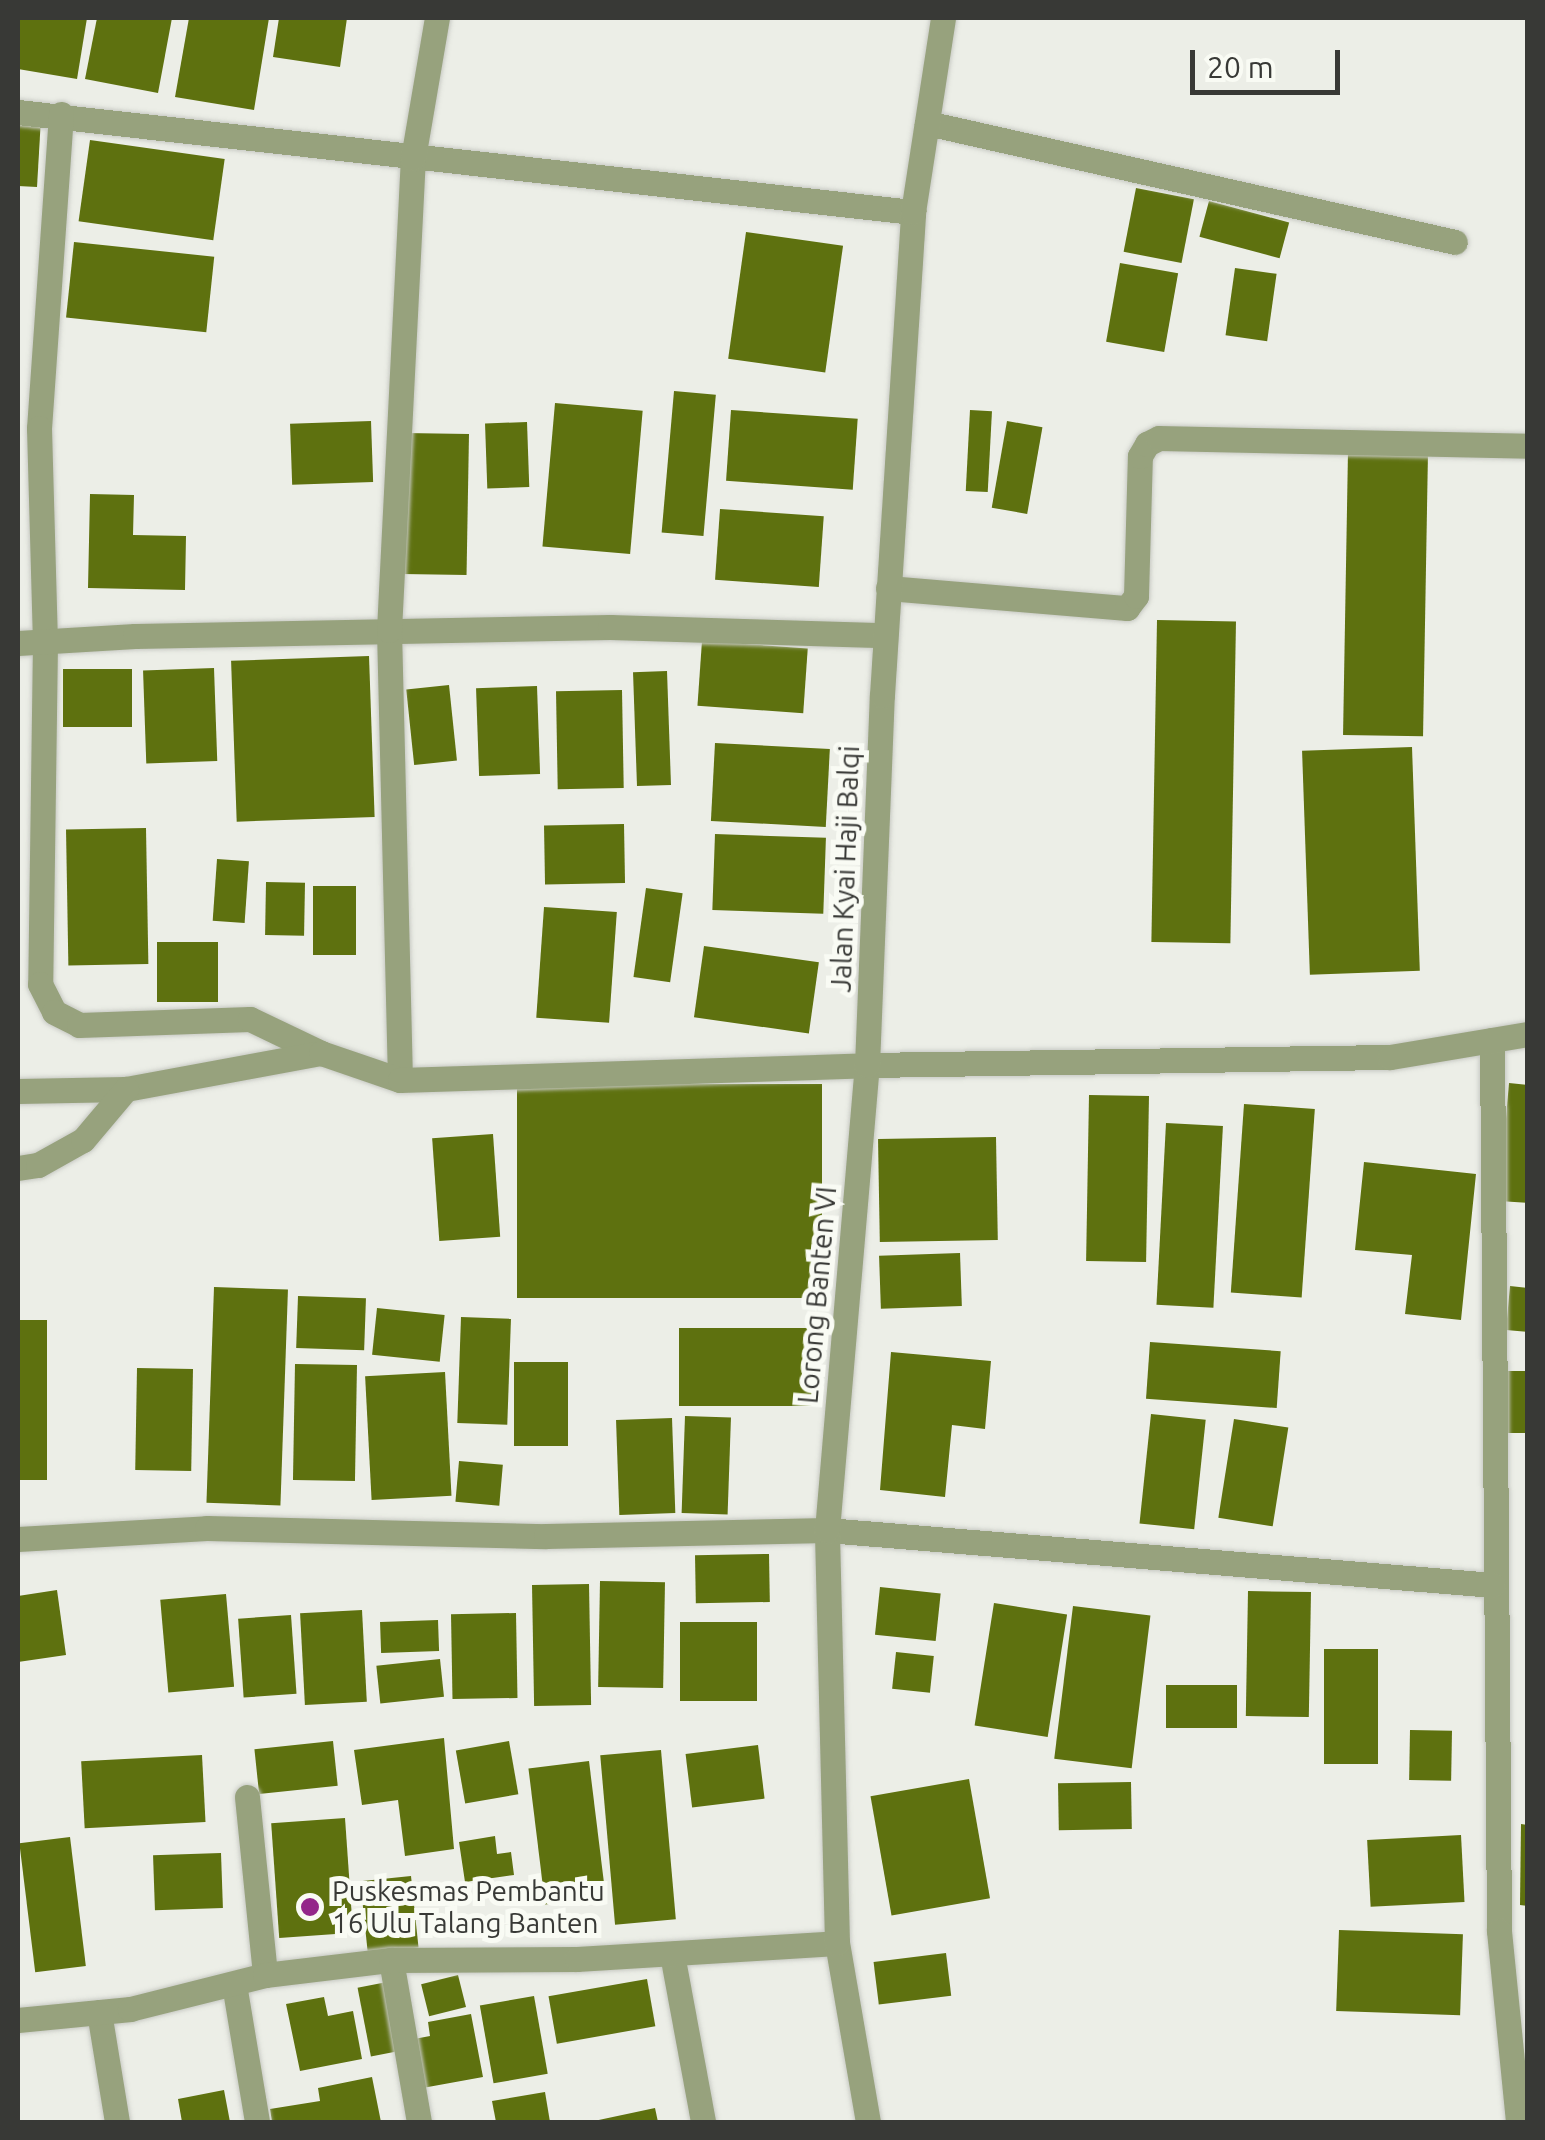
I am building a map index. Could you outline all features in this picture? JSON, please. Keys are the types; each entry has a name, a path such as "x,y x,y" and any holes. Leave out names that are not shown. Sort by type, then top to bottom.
{"street":[{"path":"400,1080 389,630 414,158 437,18"},
{"name":"Jalan Kyai Haji Balqi","path":"867,1065 885,635 913,212 943,18"},
{"path":"18,112 913,212"},
{"path":"61,114 28,428 45,642 40,984 54,1012 79,1025 250,1019 322,1053 400,1080 867,1065 1390,1057 1528,1034"},
{"path":"927,123 1455,242"},
{"path":"888,588 1127,608 1136,596 1140,456 1147,444 1159,438 1528,446"},
{"path":"18,643 389,630 610,628 885,635"},
{"path":"1492,1040 1493,1585 1499,1931 1518,2122"},
{"path":"18,1092 126,1089 322,1053"},
{"name":"Lorong Banten VI","path":"867,1065 827,1530 837,1943 868,2122"},
{"path":"18,1168 38,1165 83,1140 126,1089"},
{"path":"18,1540 207,1528 546,1536 827,1530 1493,1585"},
{"path":"247,1797 265,1975"},
{"path":"18,2020 99,2012 265,1975 391,1960 672,1954 837,1943"},
{"path":"672,1954 704,2122"},
{"path":"391,1960 419,2122"},
{"path":"234,1984 257,2122"},
{"path":"99,2012 117,2122"}],"building":[{"path":"18,18 87,18 77,79 18,69"},
{"path":"97,18 172,18 158,93 85,79"},
{"path":"189,18 269,18 254,110 175,97"},
{"path":"279,18 347,18 340,67 273,57"},
{"path":"18,117 41,118 37,187 18,186"},
{"path":"90,140 225,159 213,240 79,221"},
{"path":"1136,188 1194,199 1182,263 1124,252"},
{"path":"1209,201 1289,222 1280,258 1199,237"},
{"path":"746,232 843,246 825,372 728,359"},
{"path":"74,242 214,257 206,332 66,318"},
{"path":"1120,263 1178,273 1164,352 1106,342"},
{"path":"1235,268 1277,274 1267,341 1226,335"},
{"path":"674,391 716,395 703,536 662,532"},
{"path":"555,403 643,411 630,554 542,546"},
{"path":"731,410 858,419 853,490 726,481"},
{"path":"970,410 992,411 988,492 966,491"},
{"path":"371,421 373,482 292,485 290,424"},
{"path":"1007,421 1042,427 1027,514 992,508"},
{"path":"527,422 529,487 487,488 485,423"},
{"path":"405,433 469,434 467,575 403,574"},
{"path":"1348,451 1428,452 1423,736 1343,735"},
{"path":"90,494 134,495 133,535 186,536 185,590 88,588"},
{"path":"720,509 824,516 819,587 715,580"},
{"path":"1157,620 1236,621 1230,943 1151,942"},
{"path":"702,641 808,648 803,713 697,706"},
{"path":"369,656 375,817 237,822 231,661"},
{"path":"214,668 217,761 146,763 143,670"},
{"path":"63,669 132,669 132,727 63,727"},
{"path":"667,671 671,785 637,786 633,672"},
{"path":"449,685 457,761 414,765 406,689"},
{"path":"537,686 540,774 479,776 476,688"},
{"path":"622,690 624,788 558,789 556,691"},
{"path":"715,743 830,749 826,827 711,821"},
{"path":"1412,747 1420,971 1310,975 1302,751"},
{"path":"624,824 625,883 545,884 544,825"},
{"path":"146,828 148,964 68,965 66,829"},
{"path":"715,834 826,838 823,914 712,910"},
{"path":"217,859 249,861 245,923 213,921"},
{"path":"266,882 305,883 304,936 265,935"},
{"path":"313,886 356,886 356,955 313,955"},
{"path":"646,888 683,893 670,982 633,977"},
{"path":"544,907 617,912 609,1023 536,1018"},
{"path":"157,942 218,942 218,1002 157,1002"},
{"path":"704,946 819,962 809,1033 694,1017"},
{"path":"1509,1083 1528,1085 1528,1203 1499,1201"},
{"path":"517,1084 822,1084 822,1298 517,1298"},
{"path":"1089,1095 1149,1096 1146,1262 1086,1261"},
{"path":"1244,1104 1315,1109 1302,1297 1231,1293"},
{"path":"1166,1123 1223,1126 1213,1308 1156,1305"},
{"path":"493,1134 500,1237 439,1241 432,1138"},
{"path":"996,1137 998,1240 880,1242 878,1139"},
{"path":"1364,1162 1476,1174 1461,1320 1405,1314 1412,1255 1355,1250"},
{"path":"960,1253 962,1306 881,1309 879,1256"},
{"path":"1510,1286 1528,1288 1528,1332 1506,1330"},
{"path":"214,1287 288,1290 280,1505 206,1503"},
{"path":"298,1296 366,1298 364,1350 296,1348"},
{"path":"377,1308 445,1315 440,1362 372,1355"},
{"path":"461,1317 511,1319 507,1425 457,1423"},
{"path":"18,1320 47,1320 47,1480 18,1480"},
{"path":"679,1328 820,1328 820,1406 679,1406"},
{"path":"1150,1342 1281,1351 1277,1408 1146,1399"},
{"path":"891,1352 991,1361 985,1429 952,1425 945,1497 880,1490"},
{"path":"514,1362 568,1362 568,1446 514,1446"},
{"path":"295,1364 357,1365 355,1481 293,1480"},
{"path":"137,1368 193,1369 191,1471 135,1470"},
{"path":"1507,1371 1528,1371 1528,1433 1507,1433"},
{"path":"445,1372 451,1496 372,1500 365,1376"},
{"path":"1151,1414 1206,1420 1194,1529 1140,1523"},
{"path":"685,1416 731,1418 728,1515 682,1513"},
{"path":"672,1418 675,1513 619,1515 616,1420"},
{"path":"1234,1419 1288,1428 1273,1526 1218,1518"},
{"path":"459,1461 503,1465 499,1506 455,1502"},
{"path":"769,1554 770,1602 696,1603 695,1555"},
{"path":"600,1581 665,1582 663,1688 598,1687"},
{"path":"589,1584 591,1705 534,1706 532,1585"},
{"path":"880,1587 941,1593 936,1641 875,1635"},
{"path":"57,1590 66,1655 18,1662 18,1596"},
{"path":"1248,1591 1311,1592 1309,1717 1246,1716"},
{"path":"226,1594 234,1687 168,1692 160,1600"},
{"path":"994,1603 1067,1615 1048,1737 975,1725"},
{"path":"1073,1606 1150,1616 1132,1768 1054,1759"},
{"path":"362,1610 367,1702 305,1705 300,1613"},
{"path":"516,1613 517,1698 452,1699 451,1614"},
{"path":"291,1615 297,1694 244,1698 238,1619"},
{"path":"438,1620 439,1651 381,1653 380,1622"},
{"path":"680,1622 757,1622 757,1701 680,1701"},
{"path":"1324,1649 1378,1649 1378,1764 1324,1764"},
{"path":"896,1652 934,1656 930,1693 892,1689"},
{"path":"440,1659 444,1697 380,1703 376,1666"},
{"path":"1166,1685 1237,1685 1237,1728 1166,1728"},
{"path":"1410,1730 1452,1731 1451,1781 1409,1780"},
{"path":"444,1738 454,1849 405,1856 398,1800 362,1805 354,1750"},
{"path":"333,1741 338,1786 259,1794 254,1749"},
{"path":"509,1741 518,1794 465,1804 456,1750"},
{"path":"758,1745 765,1799 692,1807 686,1754"},
{"path":"661,1750 676,1919 615,1925 600,1755"},
{"path":"202,1755 206,1822 85,1828 81,1761"},
{"path":"589,1761 606,1897 545,1904 528,1768"},
{"path":"969,1779 990,1898 892,1916 871,1796"},
{"path":"1131,1782 1132,1829 1059,1830 1058,1783"},
{"path":"345,1818 353,1933 279,1938 271,1823"},
{"path":"1521,1824 1528,1825 1528,1906 1520,1905"},
{"path":"1461,1835 1465,1902 1371,1907 1367,1840"},
{"path":"495,1836 497,1854 511,1852 514,1875 465,1882 459,1842"},
{"path":"70,1837 86,1966 35,1972 19,1843"},
{"path":"221,1853 223,1908 155,1910 153,1855"},
{"path":"411,1876 419,1948 368,1953 360,1881"},
{"path":"1339,1930 1463,1934 1460,2015 1336,2011"},
{"path":"946,1953 951,1996 879,2005 874,1962"},
{"path":"458,1975 466,2007 429,2016 421,1984"},
{"path":"647,1979 655,2026 557,2044 549,1996"},
{"path":"387,1982 400,2051 371,2056 358,1988"},
{"path":"534,1996 548,2074 494,2083 480,2006"},
{"path":"324,1997 328,2016 353,2011 362,2059 300,2071 286,2004"},
{"path":"471,2014 483,2077 417,2089 409,2040 430,2036 428,2022"},
{"path":"372,2077 381,2122 272,2122 270,2109 320,2101 318,2088"},
{"path":"224,2090 230,2122 182,2122 178,2099"},
{"path":"545,2092 550,2122 496,2122 492,2101"},
{"path":"655,2108 658,2122 594,2122 594,2121"}],"place":[{"name":"Puskesmas Pembantu 16 Ulu Talang Banten","path":"310,1907"}]}
